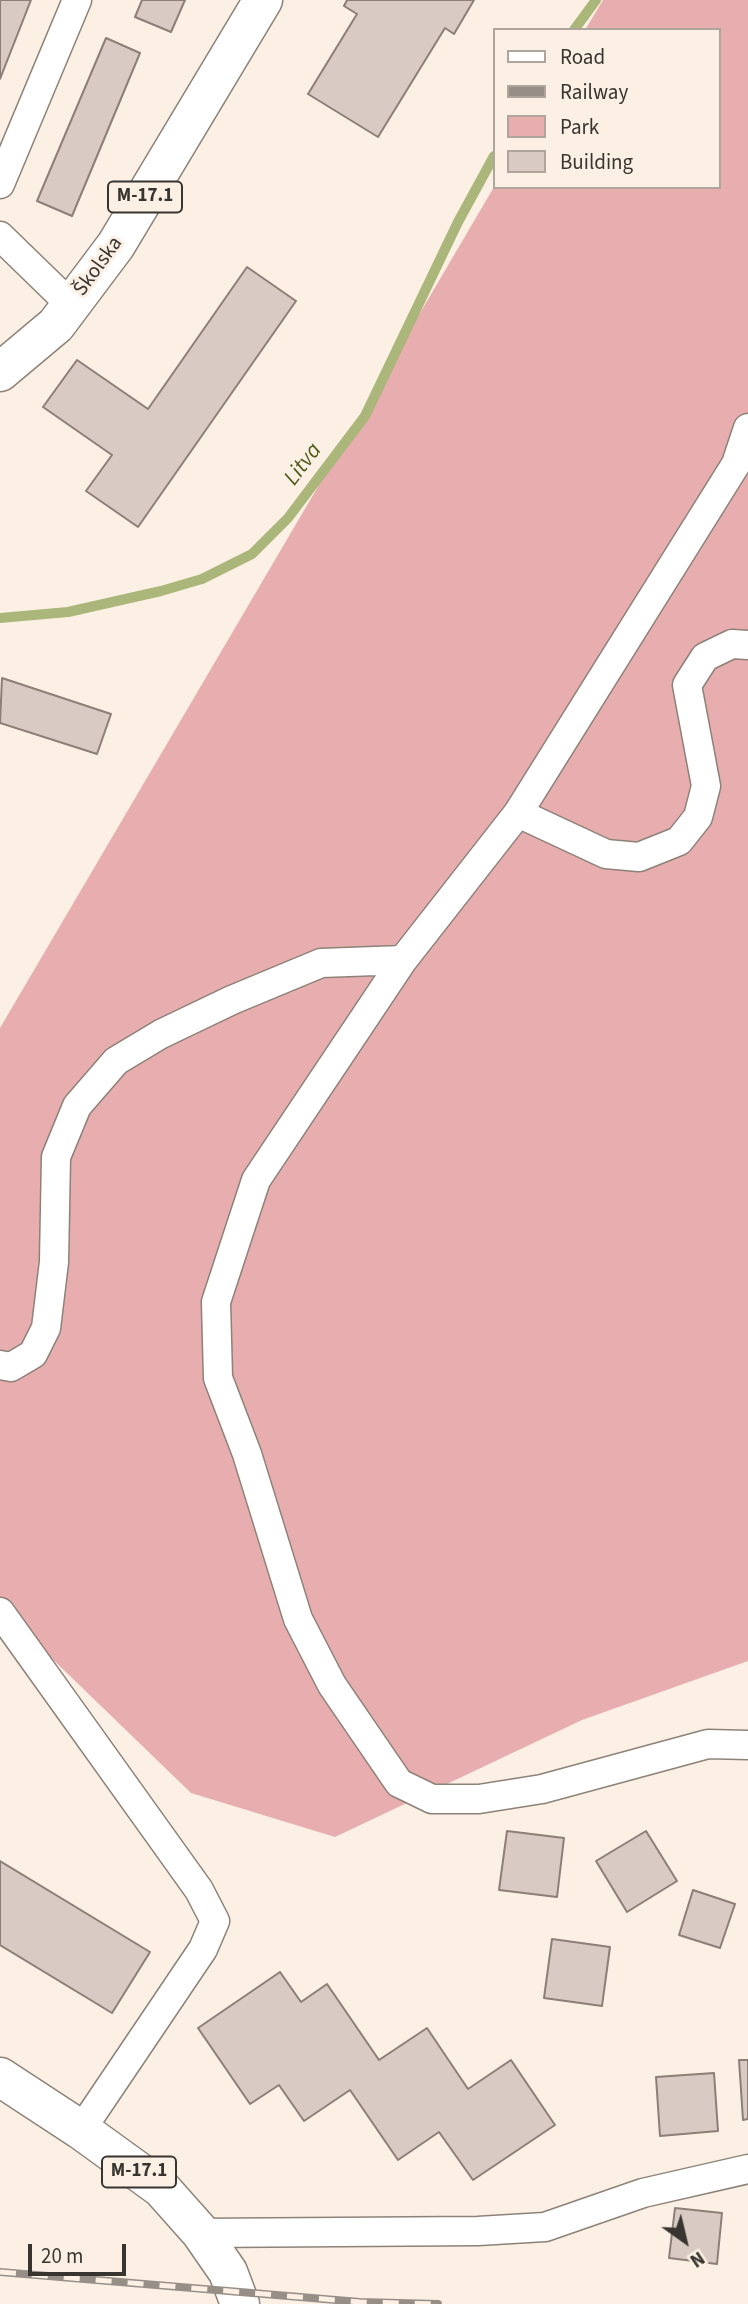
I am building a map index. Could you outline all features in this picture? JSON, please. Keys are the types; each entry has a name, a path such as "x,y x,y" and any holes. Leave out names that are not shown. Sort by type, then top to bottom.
{"main road":[{"name":"Školska","path":"0,372 56,324 116,245 263,0"},
{"name":"M-17.1","path":"0,2077 82,2130 161,2188 201,2233 228,2272 240,2304"}],"street":[{"path":"0,184 77,0"},
{"path":"0,236 71,305"},
{"path":"748,428 736,464 518,813 403,960 256,1180 216,1302 218,1378 247,1454 298,1619 332,1685 399,1783 432,1798 479,1799 542,1789 708,1744 748,1745"},
{"path":"518,813 606,854 639,857 679,841 698,817 706,786 687,685 705,657 733,644 748,645"},
{"path":"0,1365 11,1367 33,1354 46,1328 54,1262 56,1157 77,1107 116,1061 161,1034 220,1005 321,963 403,960"},
{"path":"0,1612 199,1890 215,1921 204,1949 82,2130"},
{"path":"201,2233 478,2231 545,2227 643,2193 748,2169"}],"green space":[{"path":"603,0 748,0 748,1661 582,1720 335,1837 191,1793 9,1617 0,1602 0,1028 493,189 720,189 720,28 586,28"}],"building":[{"path":"0,0 31,0 0,79"},
{"path":"142,0 185,0 171,32 135,17"},
{"path":"347,0 474,0 454,34 445,28 378,137 308,94 357,14 344,6"},
{"path":"106,38 140,53 72,216 37,201"},
{"path":"247,267 296,301 138,527 86,491 112,455 43,407 77,360 148,409"},
{"path":"2,678 111,714 97,754 0,723"},
{"path":"507,1831 564,1838 557,1897 499,1890"},
{"path":"646,1831 677,1881 627,1912 596,1861"},
{"path":"0,1861 150,1952 112,2013 0,1945"},
{"path":"693,1890 735,1904 720,1948 679,1935"},
{"path":"552,1939 610,1947 602,2006 544,1998"},
{"path":"280,1972 301,2002 327,1984 379,2060 427,2028 468,2089 511,2060 555,2125 473,2180 439,2132 398,2160 350,2090 304,2121 279,2085 250,2104 198,2028"},
{"path":"739,2060 748,2060 748,2119 743,2120"},
{"path":"714,2073 718,2131 660,2136 656,2077"},
{"path":"675,2208 722,2213 717,2264 669,2258"}],"waterway":[{"name":"Litva","path":"575,28 596,0"},
{"name":"Litva","path":"0,618 68,612 161,591 202,579 252,554 288,518 365,416 458,222 492,160"}],"railway":[{"path":"0,2272 360,2302 438,2304"}]}
